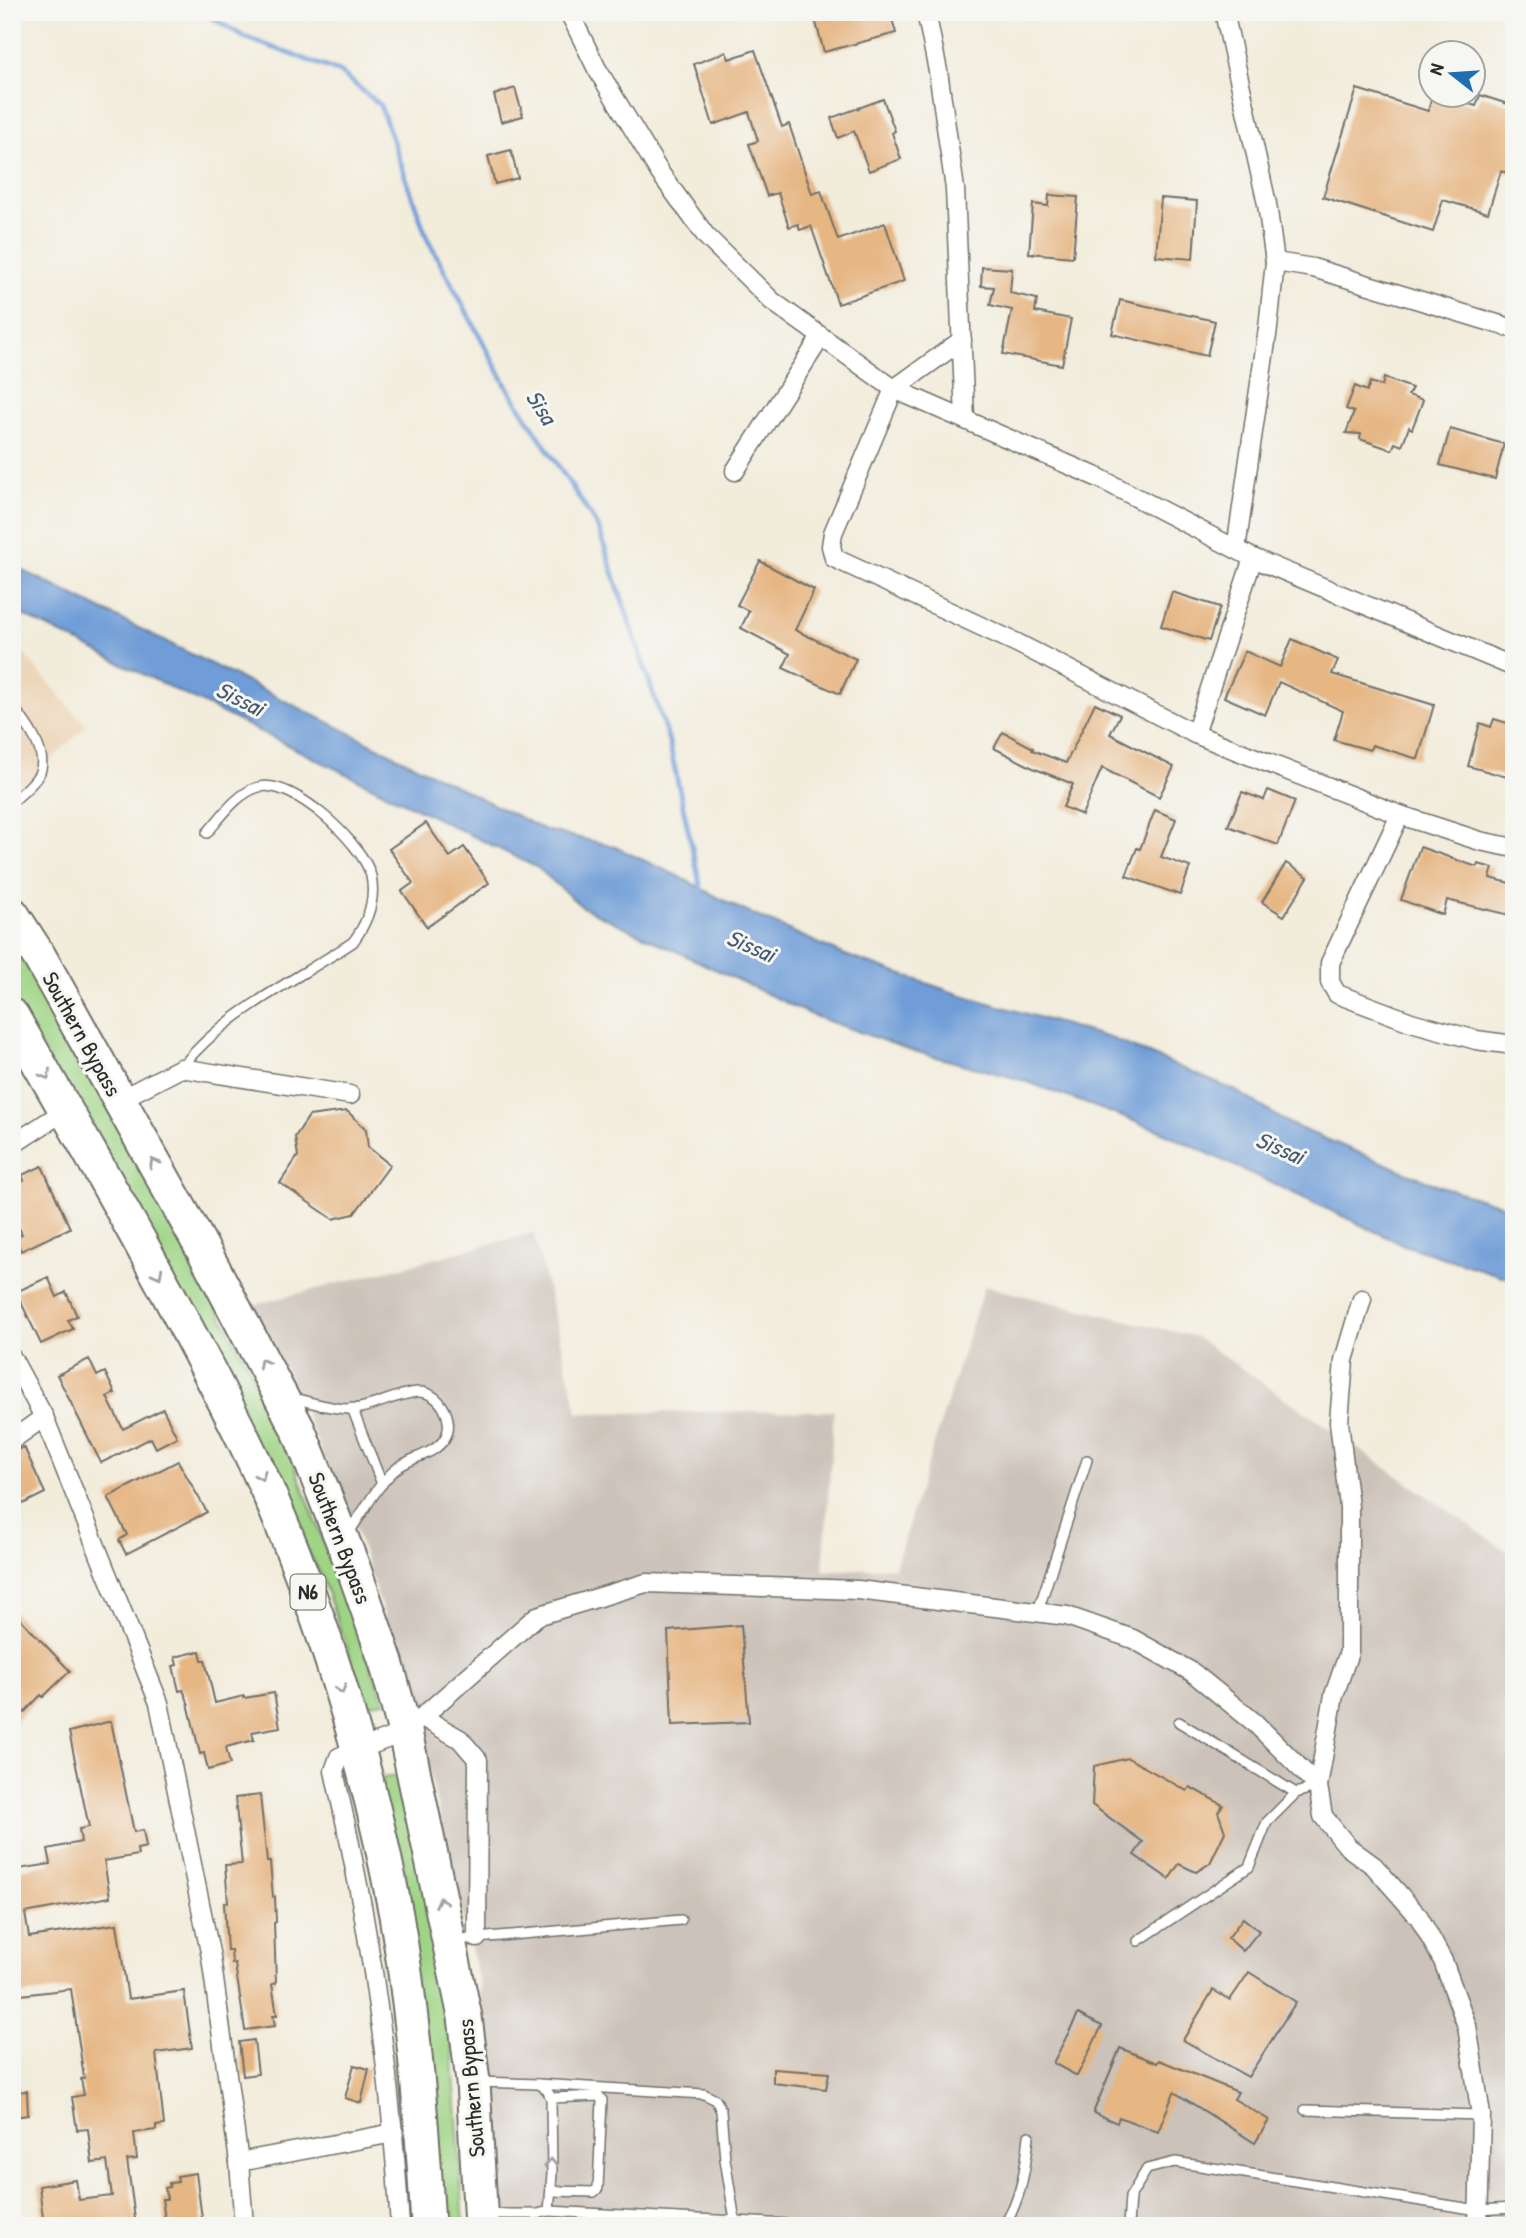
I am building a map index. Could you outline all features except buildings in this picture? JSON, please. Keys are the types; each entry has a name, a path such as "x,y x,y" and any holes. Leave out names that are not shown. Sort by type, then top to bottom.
{"highway":[{"name":"Southern Bypass","path":"12,914 39,957 212,1266 299,1431 386,1662 413,1725 463,1939 465,2017 473,2082 481,2220"},
{"name":"N6","path":"12,1016 157,1272 250,1452 313,1602 359,1750 396,1914 411,2012 422,2123 428,2226"}],"street":[{"path":"569,12 597,69 653,161 706,236 772,301 894,389 1099,478 1254,558 1514,667"},
{"path":"926,12 938,71 955,189 965,419"},
{"path":"1224,12 1267,204 1275,262 1236,549"},
{"path":"1275,262 1313,268 1514,330"},
{"path":"735,471 821,337"},
{"path":"962,340 894,389 833,533 831,546 834,558 1017,643 1195,734 1399,815 1480,841 1514,848"},
{"path":"1195,734 1254,558"},
{"path":"1399,815 1330,963 1330,982 1337,994 1411,1022 1476,1040 1514,1045"},
{"path":"118,1100 181,1068 351,1095"},
{"path":"12,1145 66,1111"},
{"path":"1362,1300 1344,1360 1339,1422 1349,1507 1349,1652 1335,1695 1318,1786 1323,1816 1348,1847 1374,1866 1419,1917 1443,1961 1467,2026 1481,2115 1478,2218"},
{"path":"12,1358 44,1417 159,1703 211,1957 239,2162 244,2226"},
{"path":"12,1440 44,1417"},
{"path":"400,2226 394,2133 356,1869 334,1772 339,1757 413,1725 537,1616 646,1583 858,1590 1067,1616 1133,1639 1192,1672 1255,1723 1318,1786"},
{"path":"413,1725 460,1739 478,1760 463,1939"},
{"path":"239,2162 394,2133"}],"lane":[{"path":"12,706 40,750 43,766 38,777 12,802"},
{"path":"181,1068 198,1046 265,996 353,942 363,929 372,898 371,877 364,857 310,804 286,789 259,787 245,794 207,833"},
{"path":"280,1396 352,1408 418,1392 434,1397 441,1403 447,1417 445,1438 435,1449 396,1469 382,1484 343,1542"},
{"path":"352,1408 382,1484"},
{"path":"1038,1611 1087,1460"},
{"path":"1179,1722 1296,1794"},
{"path":"1138,1941 1248,1867 1267,1822 1296,1794 1318,1786"},
{"path":"463,1939 681,1920"},
{"path":"473,2082 704,2094 716,2100 721,2111 735,2221"},
{"path":"538,2084 547,2090 551,2098 549,2211"},
{"path":"551,2098 599,2096 602,2100 598,2189 594,2192 551,2191"},
{"path":"1514,2098 1514,2116"},
{"path":"1305,2110 1481,2115"},
{"path":"1003,2226 1012,2214 1026,2162 1029,2136"},
{"path":"1128,2226 1130,2197 1147,2169 1175,2162 1478,2218 1514,2208"},
{"path":"481,2220 549,2211 825,2226"}],"shaded area":[{"path":"12,640 86,726 12,797"},
{"path":"534,1233 578,1413 834,1411 823,1571 895,1567 984,1286 1196,1337 1514,1556 1514,2226 493,2226 479,1983 414,1705 356,1530 285,1368 250,1306"}],"green space":[{"path":"12,938 136,1156 277,1420 385,1702 364,1705 349,1653 320,1573 12,1003"},
{"path":"396,1775 407,1812 450,2013 464,2226 434,2226 374,1781"}],"water":[{"name":"Sissai","path":"12,565 545,830 613,846 736,907 845,955 955,993 1113,1039 1236,1091 1292,1125 1437,1185 1514,1209 1514,1280 1404,1245 1158,1130 1022,1080 910,1050 814,1016 582,907 538,868 12,610"}],"waterway":[{"name":"Sisa","path":"202,12 244,37 340,72 380,105 427,238 507,387 598,527 668,738 702,893"}]}
